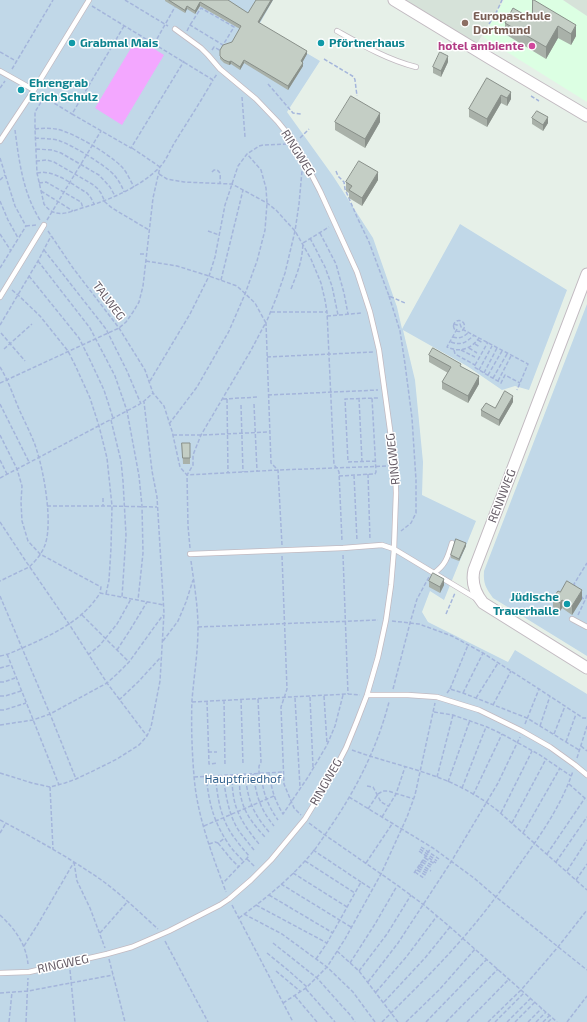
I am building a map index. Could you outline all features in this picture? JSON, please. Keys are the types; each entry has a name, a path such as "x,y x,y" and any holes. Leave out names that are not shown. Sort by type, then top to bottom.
{"street":[{"path":"394,0 587,116"},
{"name":"RENNWEG","path":"587,274 472,576 474,589 483,603 587,668"}],"lane":[{"path":"0,141 34,90 88,2"},
{"name":"RINGWEG","path":"0,973 29,972 132,947 169,931 229,899 271,860 305,819 333,773 346,748 367,695 378,657 386,620 391,585 395,536 395,466 380,351 370,312 357,272 320,191 295,143 278,122 256,99 220,69 201,48 175,29"},
{"path":"337,31 396,61 416,67"},
{"path":"0,71 34,90"},
{"path":"0,297 44,225"},
{"path":"433,572 440,568 445,562 452,543"},
{"path":"190,554 382,545 394,549 483,603"},
{"path":"573,619 587,628"},
{"path":"367,695 437,697 479,710 522,731 550,747 587,775"}],"path":[{"path":"12,68 53,0"},
{"path":"125,0 165,24"},
{"path":"489,24 502,0"},
{"path":"88,2 124,26 214,80"},
{"path":"154,44 175,7"},
{"path":"184,36 190,25 201,8 234,27 223,45 190,25"},
{"path":"72,114 124,26"},
{"path":"208,55 214,47 221,51"},
{"path":"0,52 16,62"},
{"path":"324,59 354,77 357,96"},
{"path":"132,148 184,62"},
{"path":"44,97 35,112 34,129 37,173 44,204 52,211 60,214 83,208 124,192 140,184 160,167 216,76"},
{"path":"268,84 293,113 301,114"},
{"path":"34,90 72,114 132,148 160,167"},
{"path":"242,92 245,137"},
{"path":"531,96 539,100"},
{"name":"TALWEG","path":"14,120 20,167 30,201 35,212 73,268 119,328 145,370 153,393"},
{"path":"34,129 55,129 66,132 92,146 114,159 122,167 134,187"},
{"path":"150,382 190,314 209,276 213,264 225,205 238,166 247,154 254,148 264,145 295,143 309,129"},
{"path":"0,268 26,226 34,224 44,225 101,131"},
{"path":"35,138 60,141 108,168 120,183 124,192"},
{"path":"35,149 52,150 60,153 99,175 110,187 115,196"},
{"path":"170,424 197,387 229,332 245,294 265,230 267,203 266,188 261,170 247,154"},
{"path":"0,158 15,206 26,226"},
{"path":"36,161 47,160 54,162 92,184 97,188 105,202 112,208 149,230"},
{"path":"293,1022 229,899 209,844 198,803 194,776 192,702 198,627 190,554 187,475 192,465 193,454 201,435 266,323 277,296 285,273 295,230 304,160"},
{"path":"0,383 119,328 126,322 138,302 143,286 153,198 160,167"},
{"path":"212,172 214,170 219,171 220,183"},
{"path":"336,171 338,176 344,182 345,189 356,217 369,242 400,331 412,418 416,480 416,513 411,523 395,536"},
{"path":"37,173 48,172 55,175 87,193 94,204"},
{"path":"159,174 167,179 179,181 232,184 267,203 276,210 295,230 311,259 321,283 326,300 327,312 334,465 339,472 348,694"},
{"path":"0,180 5,175"},
{"path":"39,183 46,182 81,202 83,208"},
{"path":"221,280 243,190"},
{"path":"40,191 73,211"},
{"path":"0,201 18,238"},
{"path":"303,243 335,223"},
{"path":"208,231 219,234"},
{"path":"320,233 336,264 348,314"},
{"path":"0,234 11,251"},
{"path":"0,325 51,236"},
{"path":"310,238 325,267 332,286 338,315"},
{"path":"291,289 301,262 303,243"},
{"path":"44,250 107,333 127,371 140,404"},
{"path":"140,254 146,254"},
{"path":"0,260 2,264"},
{"path":"38,261 90,328 115,376 127,411 139,476 142,506 143,553 138,600"},
{"path":"146,261 177,266 237,286 255,303 266,323 271,463 278,470 285,624 287,689 281,707 283,772 284,784 294,808 310,825 424,905 557,1022"},
{"path":"29,276 77,336 104,390 114,418"},
{"path":"18,294 40,316 68,351 90,398 99,426 107,458 112,506 109,580 106,594"},
{"path":"389,296 405,303"},
{"path":"271,312 327,312"},
{"path":"327,316 370,312"},
{"path":"454,324 461,321"},
{"path":"461,321 461,328"},
{"path":"461,321 464,324 464,329"},
{"path":"4,349 32,324"},
{"path":"454,324 460,324"},
{"path":"454,324 453,329 456,332"},
{"path":"457,325 458,329"},
{"path":"478,339 468,348 461,350 454,350 447,347 458,329 461,328 474,335 483,343"},
{"path":"456,332 461,332 464,329"},
{"path":"453,337 459,338 466,336 469,332"},
{"path":"2,333 25,361"},
{"path":"450,342 457,344 466,342 474,335"},
{"path":"478,339 488,342 528,364 517,390"},
{"path":"475,365 488,342"},
{"path":"474,344 480,347"},
{"path":"479,370 493,345"},
{"path":"468,348 477,352"},
{"path":"484,373 497,348"},
{"path":"454,350 455,354 475,365 474,367 501,383 505,375 520,383"},
{"path":"461,350 475,357"},
{"path":"488,375 502,350"},
{"path":"267,357 380,351"},
{"path":"493,378 507,353"},
{"path":"498,381 512,356"},
{"path":"0,367 37,449 46,491 49,524 45,545 40,554 29,567 0,581"},
{"path":"268,395 385,390"},
{"path":"0,478 144,402 153,393 164,406 173,435 180,467 187,475"},
{"path":"222,399 259,397"},
{"path":"376,461 348,462 346,399 386,397"},
{"path":"360,398 362,462"},
{"path":"339,476 375,474 376,472 372,398"},
{"path":"227,399 228,472"},
{"path":"0,772 32,783 50,787 59,785 76,779 134,749 140,745 147,736 151,727 160,681 164,605 157,497 152,471 144,402"},
{"path":"0,404 29,462"},
{"path":"254,404 257,471"},
{"path":"241,405 243,472"},
{"path":"111,420 120,461 126,535 122,597"},
{"path":"173,435 270,432"},
{"path":"0,435 17,469 22,486 22,522 28,541 40,554 101,588 100,593 94,603 70,624 22,648 0,656"},
{"path":"0,460 7,474"},
{"path":"187,475 228,472 395,466"},
{"path":"368,474 371,546"},
{"path":"354,475 358,547"},
{"path":"103,498 104,506"},
{"path":"47,506 157,507"},
{"path":"0,522 29,567 70,624 88,655 107,683 147,736"},
{"path":"575,587 574,584 587,562"},
{"path":"239,918 281,884 305,861 325,835 349,797 370,757 385,720 417,599 433,572"},
{"path":"162,643 178,621 194,580"},
{"path":"446,614 457,587"},
{"path":"578,591 585,601"},
{"path":"100,593 164,605"},
{"path":"573,619 585,601 587,593"},
{"path":"0,596 76,779"},
{"path":"88,655 117,624 131,599"},
{"path":"117,650 147,602"},
{"path":"0,725 33,720 50,714 107,683 129,662 164,613"},
{"path":"81,615 129,662"},
{"path":"198,627 386,620 419,624 452,636 483,653 576,714 583,718 587,718"},
{"path":"443,699 450,689 468,645"},
{"path":"463,693 483,653"},
{"path":"7,654 59,785"},
{"path":"119,700 161,657"},
{"path":"476,698 498,663"},
{"path":"0,668 11,665"},
{"path":"493,705 511,671"},
{"path":"0,682 16,678"},
{"path":"450,689 527,718 579,750"},
{"path":"368,982 398,943 424,905 487,802 498,783 517,742 539,689"},
{"path":"0,696 21,691"},
{"path":"192,702 295,698 348,694 367,695"},
{"path":"269,773 272,791 283,814 327,745 335,726 343,695"},
{"path":"324,696 327,745"},
{"path":"540,726 550,696"},
{"path":"310,697 313,768"},
{"path":"283,1003 307,988 327,967 381,874 416,795 437,697"},
{"path":"295,698 300,788"},
{"path":"258,699 261,762 259,766 260,773 266,799 278,820"},
{"path":"224,700 225,766"},
{"path":"241,700 243,764"},
{"path":"207,701 209,764 217,764"},
{"path":"0,710 26,704"},
{"path":"554,734 565,706"},
{"path":"434,712 470,720 502,734 546,759 571,776"},
{"path":"566,742 576,714"},
{"path":"436,778 453,715"},
{"path":"448,782 470,720"},
{"path":"382,1022 463,938 496,897 535,843 551,818 569,784 587,726"},
{"path":"462,788 487,727"},
{"path":"473,795 502,734"},
{"path":"581,746 587,751"},
{"path":"346,748 448,782 487,802 586,888"},
{"path":"501,813 532,751"},
{"path":"208,752 218,752"},
{"path":"512,823 546,759"},
{"path":"382,817 396,794 405,767"},
{"path":"523,833 560,768"},
{"path":"194,776 283,772"},
{"path":"239,774 240,796 244,808 254,825 265,837"},
{"path":"245,774 251,806 260,822 269,832"},
{"path":"253,774 259,802 274,826"},
{"path":"222,775 226,800 231,814 241,834 254,850"},
{"path":"232,775 233,792 238,811 246,826 259,844"},
{"path":"206,776 208,797 215,821 228,844 244,862"},
{"path":"215,776 223,817 236,841 249,856 223,883"},
{"path":"569,784 587,800"},
{"path":"367,786 374,787 381,802 388,806"},
{"path":"50,787 53,850"},
{"path":"368,809 377,795 386,790 414,799"},
{"path":"204,826 274,796"},
{"path":"349,797 431,848 474,878 587,970"},
{"path":"547,854 585,798"},
{"path":"556,862 587,817"},
{"path":"0,820 74,862 101,880 128,902 162,934 165,943 208,1022"},
{"path":"0,833 6,823"},
{"path":"366,863 392,824"},
{"path":"209,844 215,842 218,843 225,838"},
{"path":"567,872 587,840"},
{"path":"218,843 239,867"},
{"path":"417,869 431,848"},
{"path":"432,869 425,857 420,849 425,857 432,869"},
{"path":"314,850 372,889"},
{"path":"425,857 432,869"},
{"path":"247,859 257,868"},
{"path":"305,861 355,893"},
{"path":"74,862 77,881 90,908 108,954 126,1022"},
{"path":"24,946 74,862"},
{"path":"576,880 587,864"},
{"path":"417,869 432,869"},
{"path":"417,869 432,869"},
{"path":"417,869 432,869"},
{"path":"293,873 348,907"},
{"path":"316,959 333,933 362,882"},
{"path":"281,884 351,927"},
{"path":"350,963 375,924 397,885"},
{"path":"268,895 333,933"},
{"path":"359,971 387,934 411,895"},
{"path":"99,933 128,902"},
{"path":"256,905 327,943"},
{"path":"488,1022 521,990 587,910"},
{"path":"244,914 282,934 327,967 353,992 375,1022"},
{"path":"376,992 407,956 437,916"},
{"path":"384,1002 425,958 450,927"},
{"path":"273,943 317,978 355,1022"},
{"path":"406,1022 438,990 475,949"},
{"path":"337,951 359,971 398,1022"},
{"path":"267,953 307,988 335,1022"},
{"path":"426,1022 487,960"},
{"path":"69,963 75,1022"},
{"path":"446,1022 498,969"},
{"path":"276,971 301,992"},
{"path":"0,993 28,991 113,975"},
{"path":"467,1022 509,979"},
{"path":"9,1022 12,992"},
{"path":"495,1022 524,993"},
{"path":"295,996 317,1022"},
{"path":"567,1022 587,996"},
{"path":"507,1022 530,998"},
{"path":"515,1022 535,1002"},
{"path":"528,1022 542,1008"},
{"path":"536,1022 546,1012"},
{"path":"543,1022 550,1015"},
{"path":"548,1022 552,1018"}],"shaded area":[{"name":"Europaschule Dortmund","path":"406,0 503,0 475,47"},
{"path":"504,0 563,0 587,16 587,102 483,37"},
{"name":"Europaschule Dortmund","path":"563,0 587,0 587,16"},
{"path":"137,38 164,55 122,125 95,108"}],"green space":[{"name":"Hauptfriedhof","path":"0,0 273,0 259,25 320,61 287,112 333,176 373,238 397,307 402,329 460,224 567,290 529,390 515,386 502,390 467,366 403,330 415,380 423,462 422,495 476,521 444,600 430,591 422,612 428,622 508,662 515,650 587,694 587,1022 0,1022"},
{"path":"587,304 587,656 493,598 486,586 484,571"}],"building":[{"path":"169,0 228,0 248,13 256,0 271,0 258,22 307,51 301,61 303,63 288,86 244,60 240,67 231,61 229,62 224,60 220,56 220,50 223,45 232,42 241,26 200,2 195,11 187,6 185,10"},
{"path":"533,0 576,25 571,34 558,26 546,47 505,23 513,8 532,19"},
{"path":"440,52 448,56 441,71 433,67"},
{"path":"487,78 511,92 507,98 501,95 487,119 469,109"},
{"path":"351,96 380,113 365,139 335,122"},
{"path":"537,111 548,117 543,125 532,118"},
{"path":"359,161 378,172 362,198 349,190 352,186 346,182"},
{"path":"433,348 461,364 460,366 479,376 468,396 442,382 451,367 429,355"},
{"path":"505,391 513,396 499,420 481,410 486,403 495,408"},
{"path":"182,443 190,443 190,458 183,458"},
{"path":"456,539 466,543 459,559 451,555"},
{"path":"433,573 444,579 440,587 429,581"},
{"path":"567,581 582,590 572,606 562,600 560,603 553,598 558,591 560,592"}],"place":[{"name":"Europaschule Dortmund","path":"465,23"},
{"name":"Grabmal Mais","path":"72,43"},
{"name":"Pförtnerhaus","path":"321,43"},
{"name":"hotel ambiente","path":"532,46"},
{"name":"Ehrengrab Erich Schulz","path":"21,90"},
{"name":"Jüdische Trauerhalle","path":"567,604"}]}
